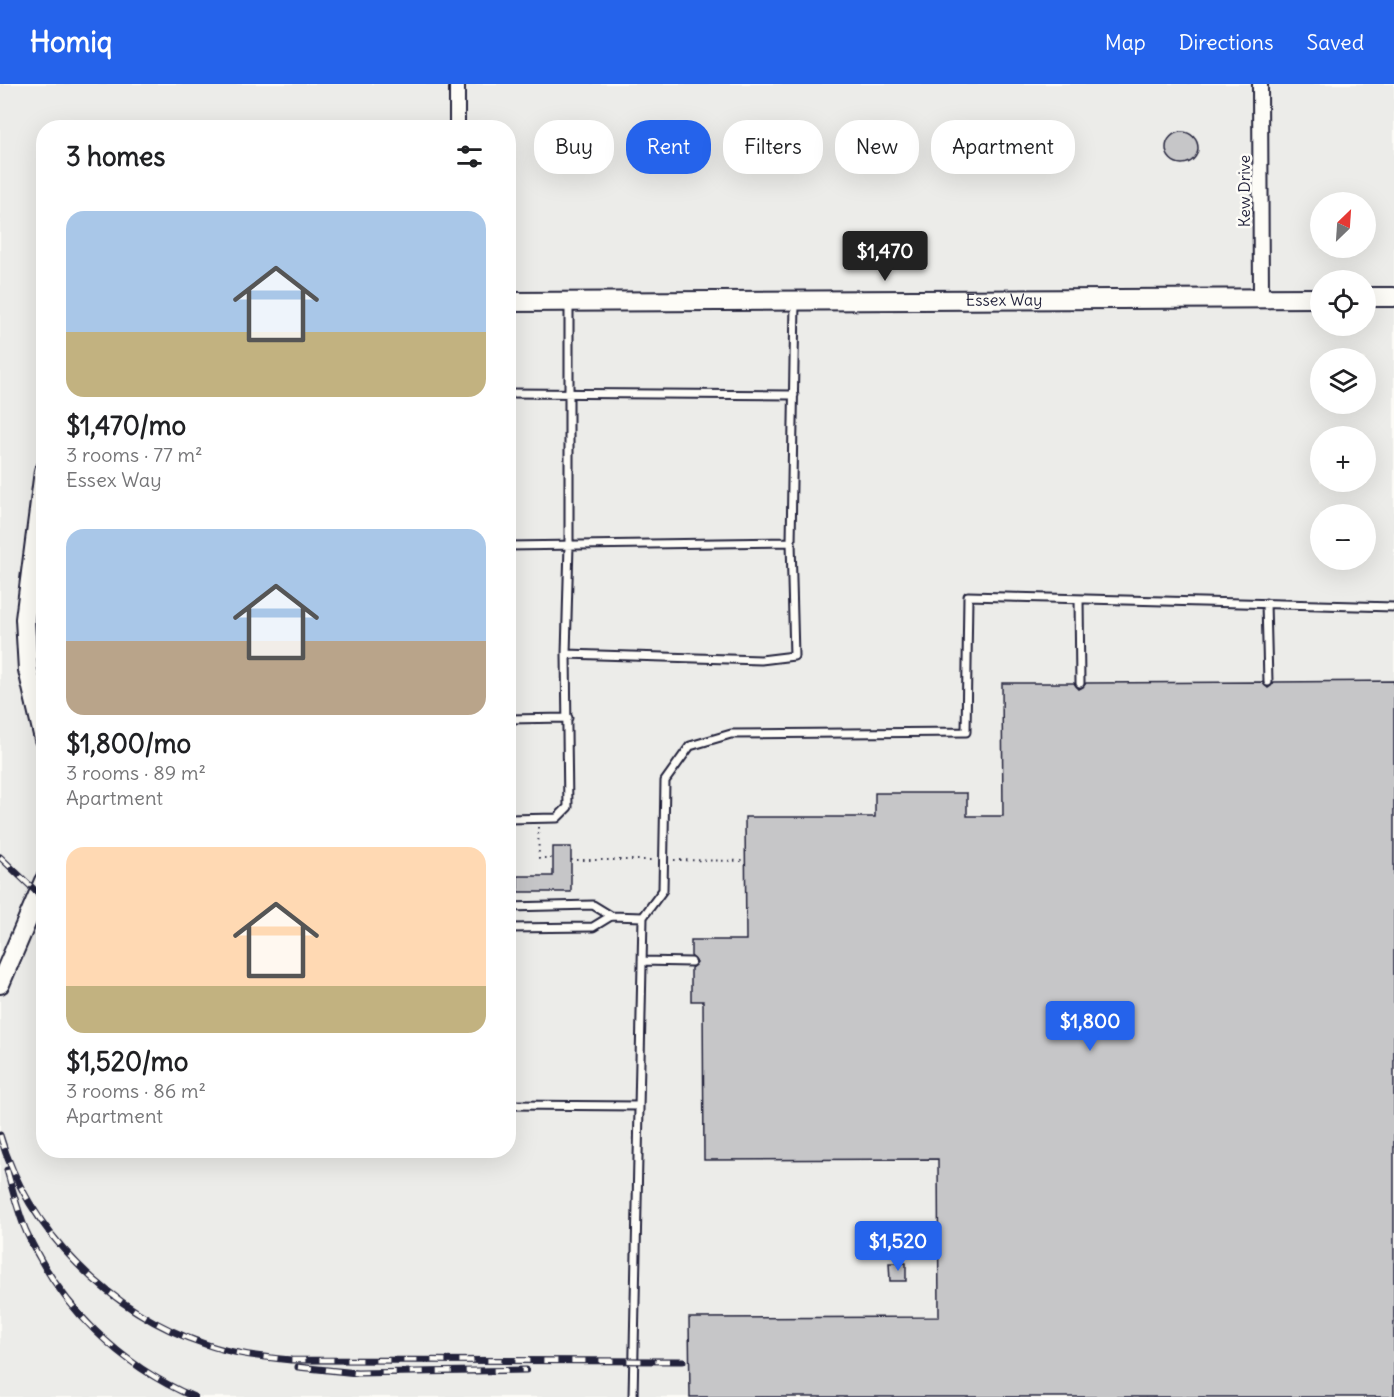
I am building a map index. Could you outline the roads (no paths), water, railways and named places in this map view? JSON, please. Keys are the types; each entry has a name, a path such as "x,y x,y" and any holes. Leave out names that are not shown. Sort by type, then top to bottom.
{"street":[{"path":"457,84 457,120"},
{"name":"Kew Drive","path":"1260,84 1261,298"},
{"path":"1376,297 1394,297"},
{"name":"Essex Way","path":"516,302 1310,298"},
{"path":"36,565 25,619 28,670 36,705"},
{"path":"0,984 36,900"}],"lane":[{"path":"566,654 761,660 794,656 792,542 795,301"},
{"path":"516,819 557,818 568,807 566,654 569,545 569,302"},
{"path":"516,393 794,395"},
{"path":"516,546 792,542"},
{"path":"633,1397 643,917 663,890 665,781 690,746 731,734 966,732 968,596 1394,607"},
{"path":"1079,599 1080,683"},
{"path":"1266,603 1268,682"},
{"path":"516,719 568,718"},
{"path":"516,907 593,905 611,916 643,917"},
{"path":"516,928 593,927 611,916"},
{"path":"642,961 691,962"},
{"path":"516,1105 639,1106"}],"railway":[{"path":"0,857 36,891"},
{"path":"0,1135 13,1171 31,1204 52,1236 78,1264 106,1290 137,1312 170,1330 205,1344 237,1353 291,1360 683,1361"},
{"path":"7,1170 26,1231 56,1284 74,1308 117,1350 141,1368 194,1397"},
{"path":"298,1367 357,1373 526,1370"}]}
